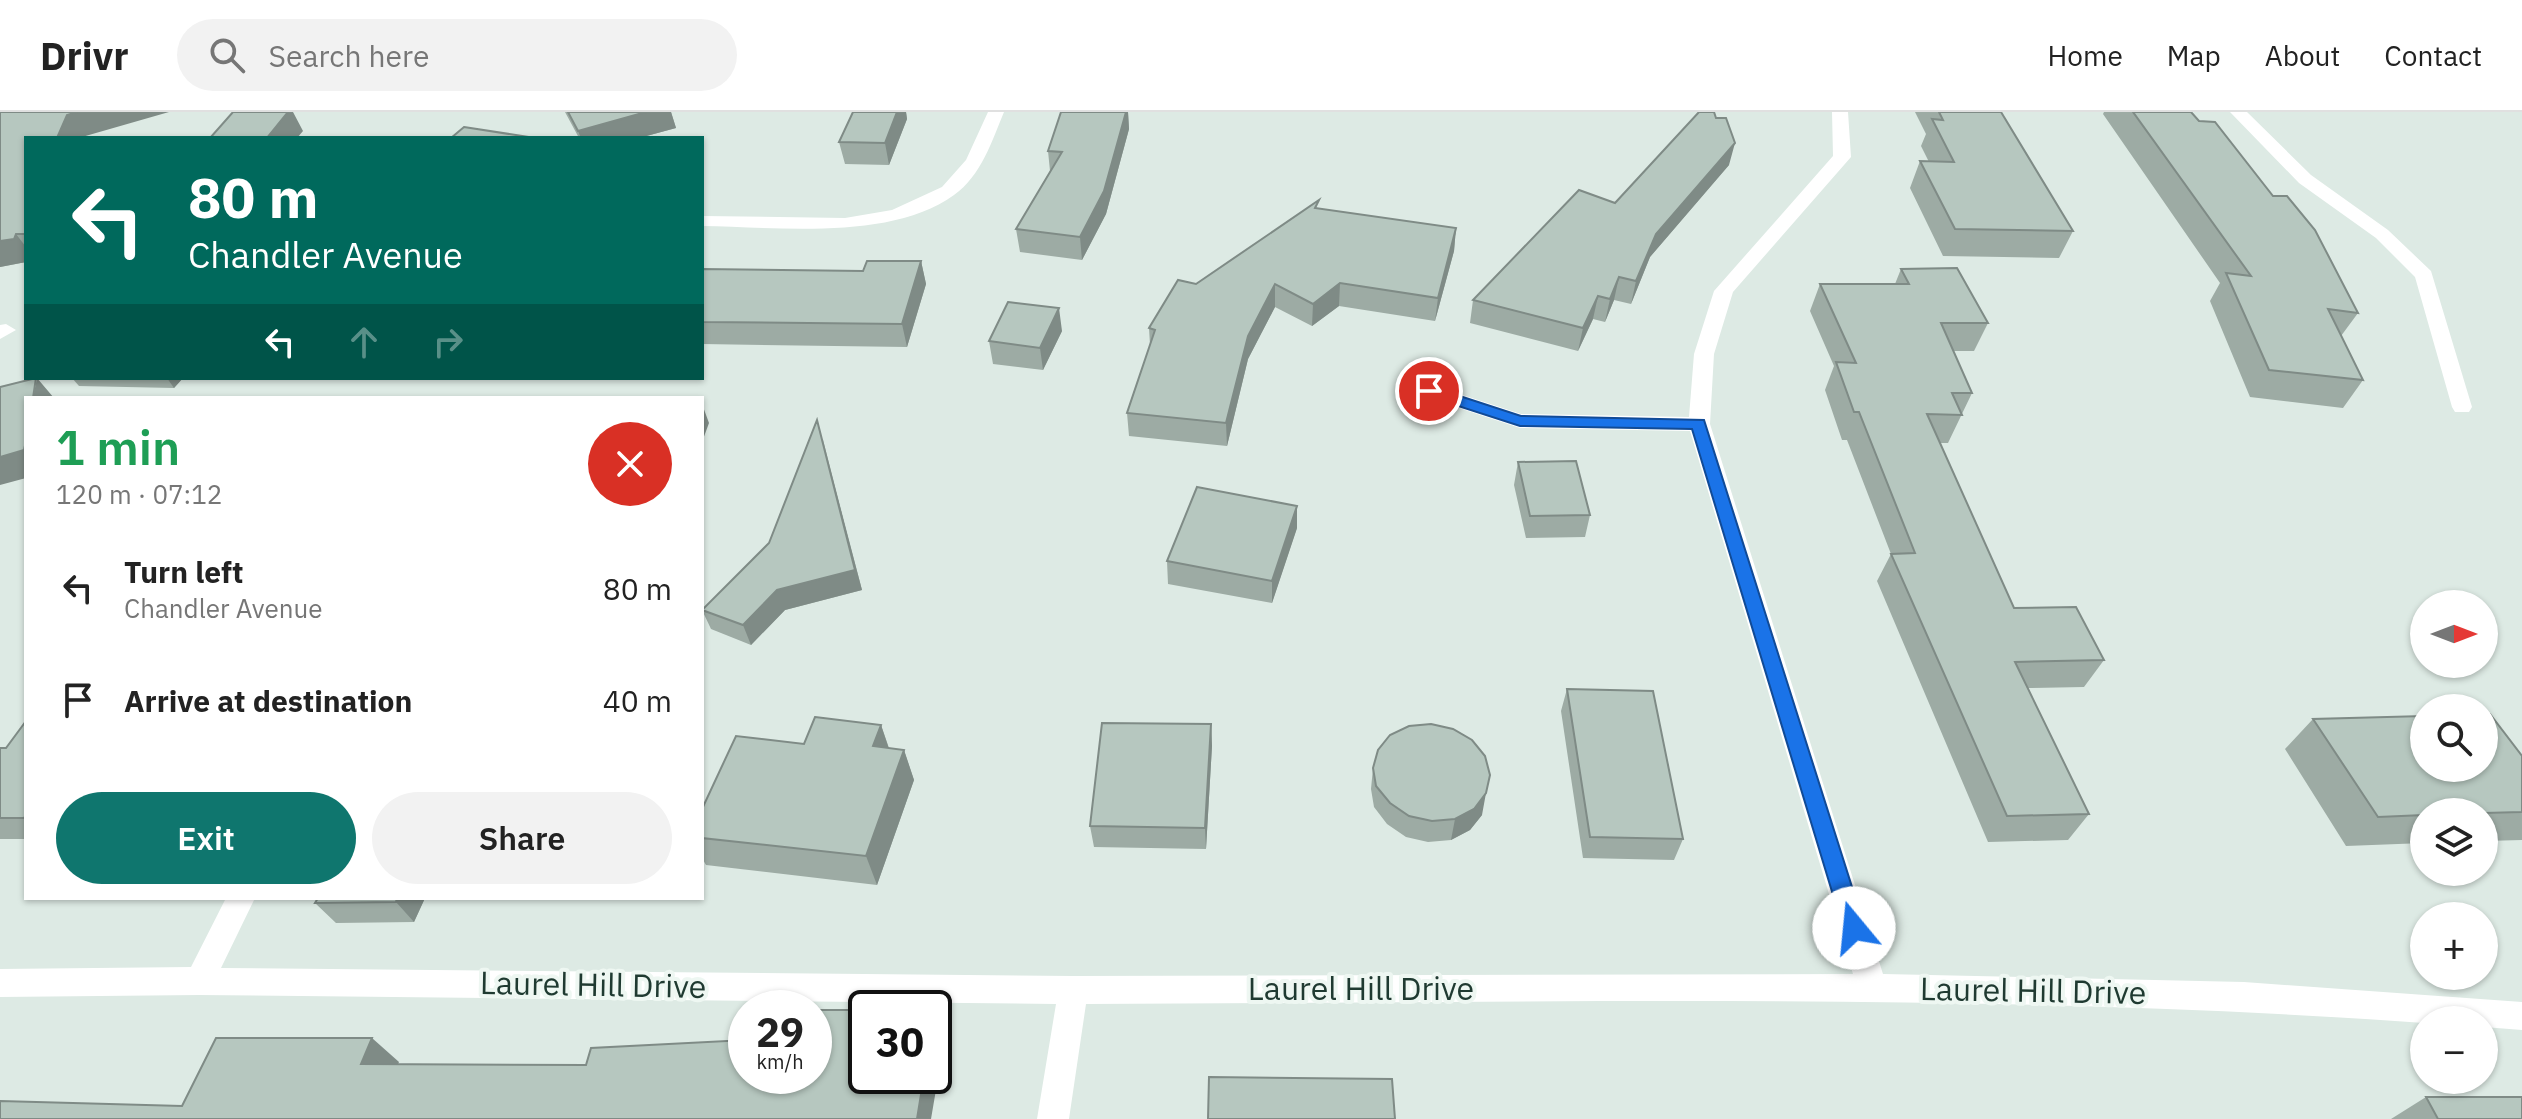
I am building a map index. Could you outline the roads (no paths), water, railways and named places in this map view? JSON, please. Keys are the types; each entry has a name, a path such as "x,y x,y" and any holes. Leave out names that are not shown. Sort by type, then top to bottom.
{"street":[{"path":"704,221 845,223 896,215 948,191 974,162 996,112"},
{"path":"1840,112 1842,157 1724,291 1704,354 1699,424 1872,988"},
{"path":"2238,112 2305,179 2382,234 2424,275 2462,407"},
{"path":"1429,391 1520,421 1699,424"},
{"path":"199,981 240,900"},
{"name":"Laurel Hill Drive","path":"0,983 199,981 1073,990 1872,988 2244,996 2522,1016"},
{"path":"1053,1119 1073,990"}]}
